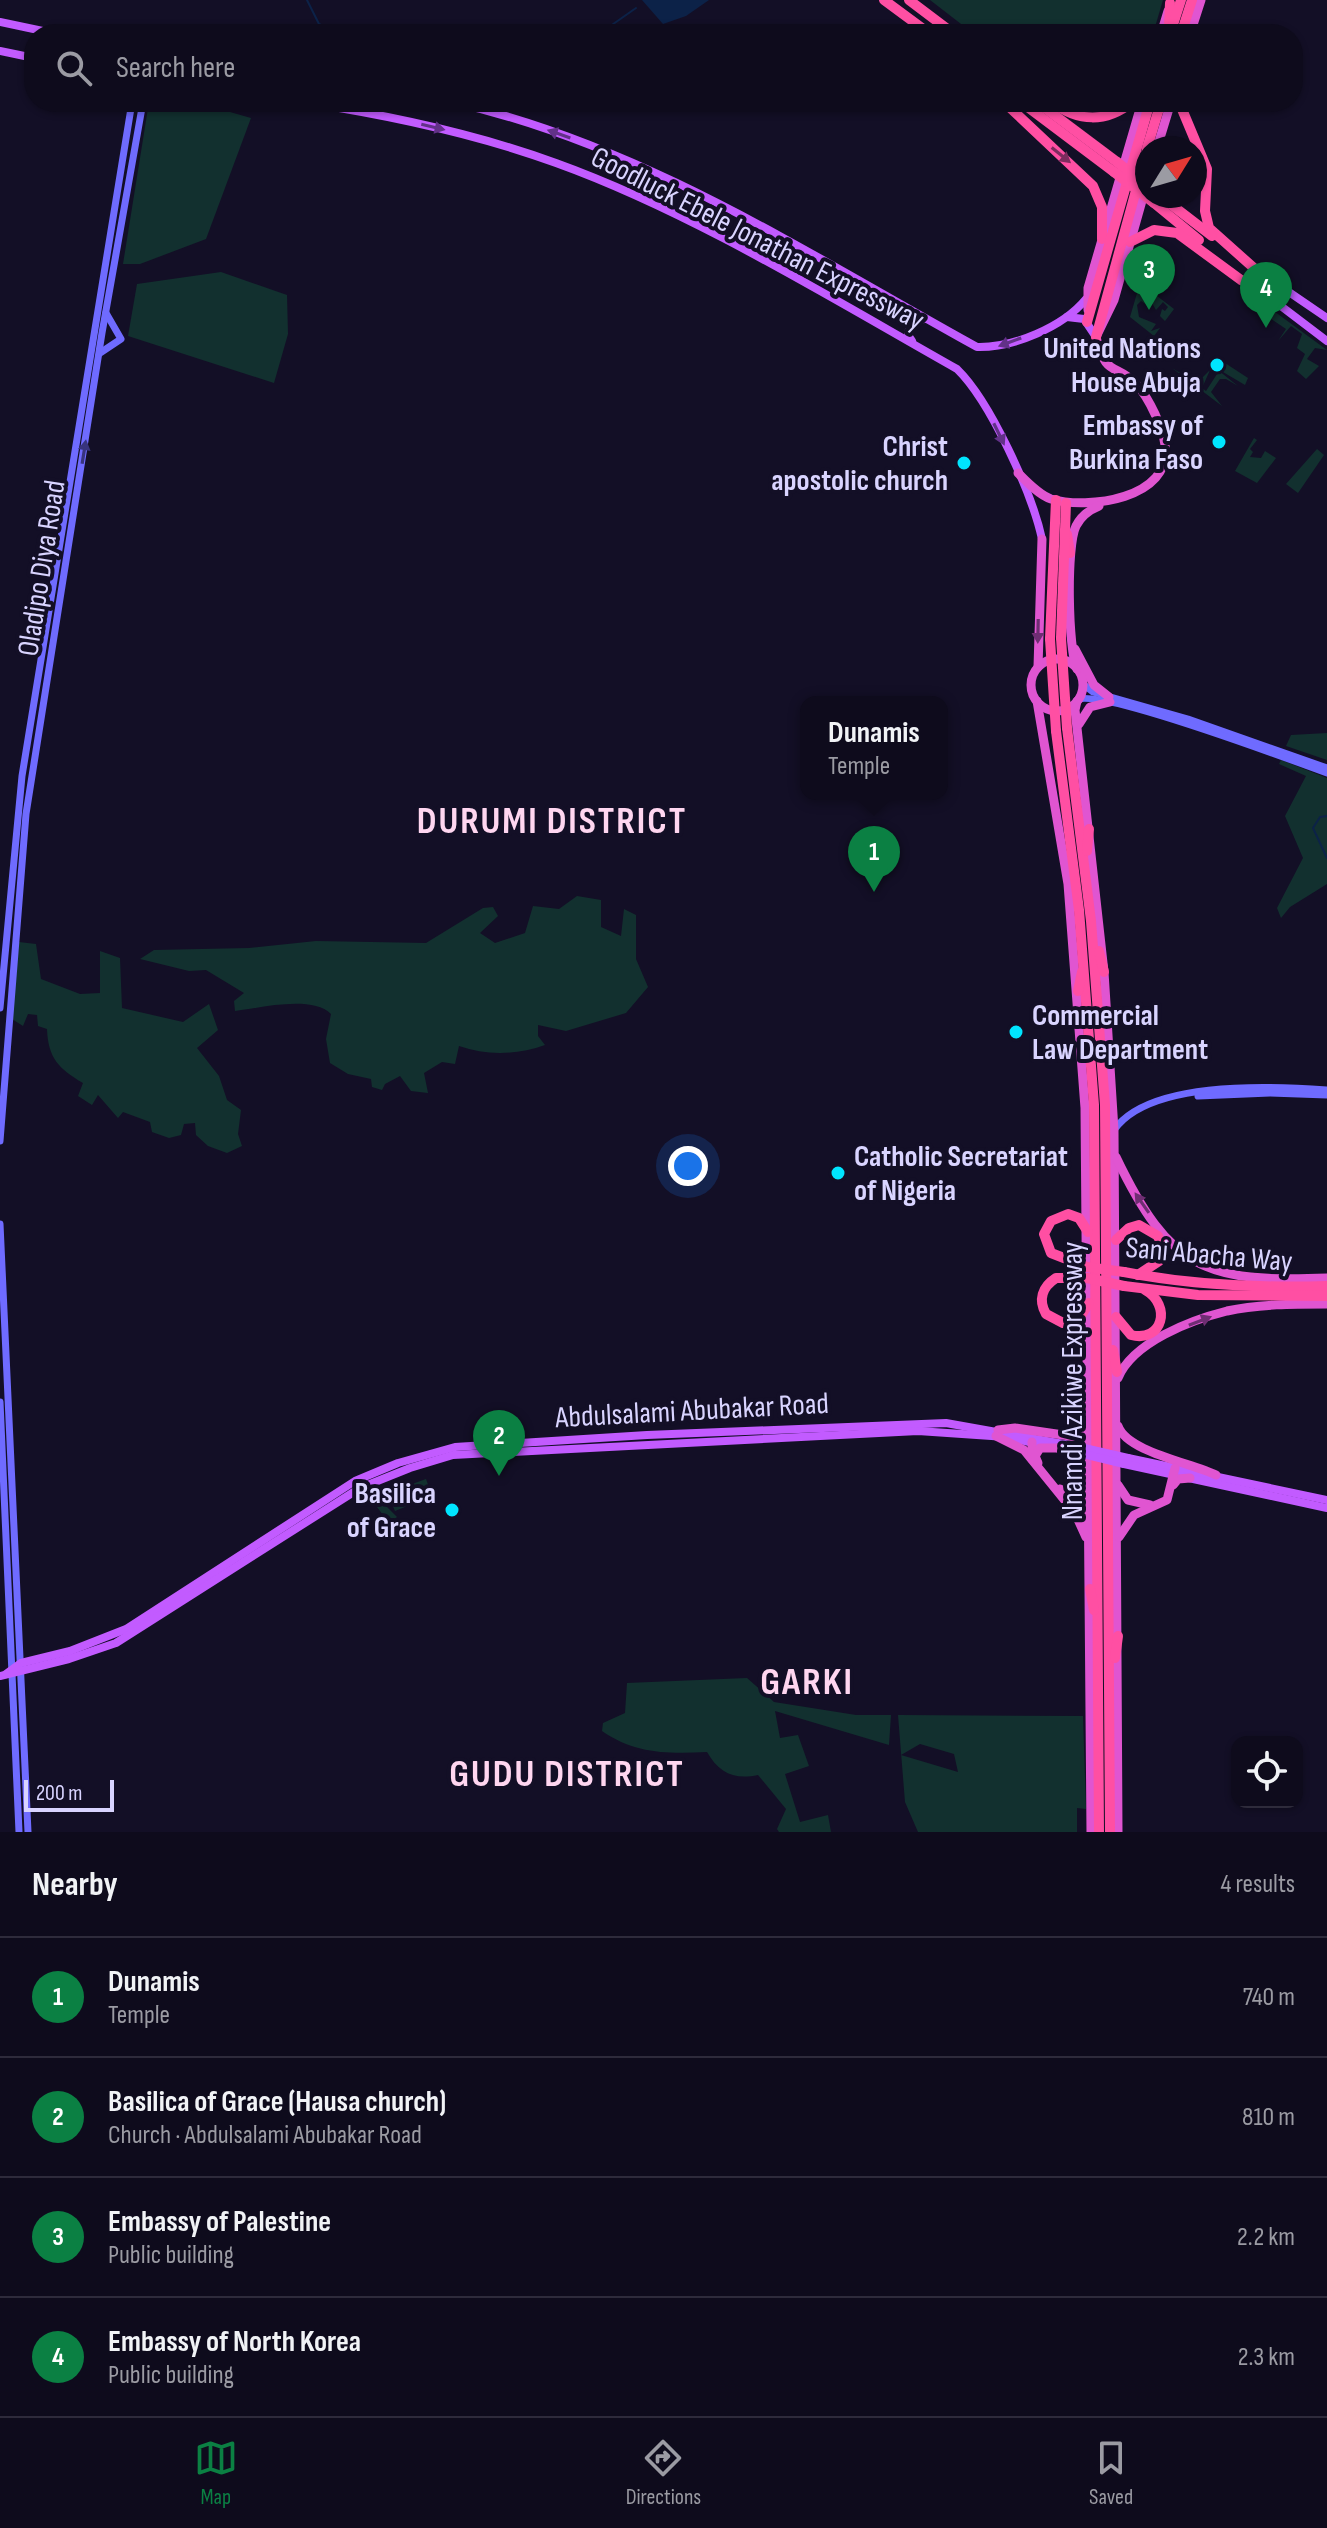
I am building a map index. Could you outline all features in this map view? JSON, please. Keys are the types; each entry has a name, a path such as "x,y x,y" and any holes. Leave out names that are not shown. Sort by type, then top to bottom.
{"highway":[{"path":"884,0 917,24"},
{"path":"909,0 941,24"},
{"path":"1185,24 1193,0"},
{"path":"1193,24 1201,0"},
{"path":"1165,24 1174,1"},
{"path":"1171,24 1174,1"},
{"path":"1015,112 1093,186 1103,215 1102,239"},
{"path":"1036,112 1135,181"},
{"path":"1049,112 1116,167 1135,177"},
{"path":"1068,112 1089,118 1115,112"},
{"path":"1086,299 1139,112"},
{"path":"1087,322 1147,112"},
{"path":"1151,136 1158,112"},
{"path":"1161,136 1168,112"},
{"path":"1183,112 1207,169 1205,211 1209,228 1255,269"},
{"path":"1070,553 1080,519 1106,502 1150,483 1162,471 1166,454 1162,433 1141,390 1105,363 1096,337 1135,193"},
{"path":"1096,337 1110,312 1140,208"},
{"path":"1170,208 1255,286"},
{"path":"1173,208 1255,269"},
{"path":"1130,242 1154,230 1177,233 1241,280 1255,286"},
{"path":"1087,322 1088,288"},
{"path":"1018,473 1048,498 1106,502"},
{"name":"Nnamdi Azikiwe Expressway","path":"1055,639 1065,516 1061,501"},
{"name":"Nnamdi Azikiwe Expressway","path":"1061,501 1055,639 1091,921 1105,1105 1112,1316 1110,1832"},
{"path":"1042,539 1038,667 1031,687 1037,701 1054,710 1067,709 1078,700 1083,684 1073,642 1070,553 1065,516"},
{"path":"1067,729 1090,707 1110,699 1094,685 1073,642"},
{"path":"1038,667 1058,659 1077,669"},
{"name":"Nnamdi Azikiwe Expressway","path":"1078,700 1067,729 1094,1105 1099,1832"},
{"name":"Nnamdi Azikiwe Expressway","path":"1037,701 1060,826 1078,991 1093,1299"},
{"name":"Nnamdi Azikiwe Expressway","path":"1067,729 1089,829 1104,972 1115,1155 1116,1240 1112,1316"},
{"path":"1060,826 1075,865"},
{"path":"1086,877 1089,829"},
{"path":"1091,921 1104,972"},
{"path":"1078,991 1085,962"},
{"path":"1115,1155 1137,1197 1188,1259 1205,1269 1243,1278 1327,1282"},
{"path":"1087,1272 1051,1253 1044,1234 1051,1221 1068,1214 1079,1218 1088,1232"},
{"path":"1116,1240 1134,1226 1146,1226 1158,1236 1162,1249 1159,1261 1138,1275"},
{"path":"1087,1272 1056,1278 1045,1288 1041,1299 1046,1314 1063,1323 1080,1317 1093,1299"},
{"name":"Sani Abacha Way","path":"1087,1272 1124,1272 1259,1288 1327,1282"},
{"name":"Sani Abacha Way","path":"1087,1272 1124,1286 1143,1289 1198,1295 1327,1301"},
{"path":"1112,1316 1123,1330 1137,1337 1149,1335 1163,1319 1161,1304 1143,1289"},
{"path":"1089,1338 1093,1299"},
{"path":"1117,1376 1135,1353 1229,1310 1327,1301"},
{"path":"1112,1316 1117,1376"},
{"name":"Nnamdi Azikiwe Expressway","path":"1089,1338 1091,1832"},
{"name":"Nnamdi Azikiwe Expressway","path":"1117,1376 1118,1832"},
{"path":"997,1433 1015,1428 1077,1437 1086,1432 1089,1418"},
{"path":"1116,1418 1123,1436 1165,1458 1216,1475"},
{"path":"997,1433 1017,1444 1078,1518 1089,1552"},
{"path":"1032,1442 1034,1462"},
{"path":"1059,1448 1040,1448 1035,1456 1061,1490 1078,1496 1089,1479"},
{"path":"1117,1544 1130,1518 1164,1503 1175,1472"},
{"path":"1117,1477 1124,1497 1146,1505 1157,1502 1165,1494 1168,1480 1162,1473"},
{"path":"1171,1488 1178,1479 1190,1478"},
{"path":"1090,1589 1099,1640"},
{"path":"1110,1692 1118,1636"}],"main road":[{"path":"0,22 24,27"},
{"path":"0,51 24,56"},
{"name":"Oladipo Diya Road","path":"0,1008 21,787 130,112"},
{"name":"Oladipo Diya Road","path":"0,1141 22,845 99,355 141,112"},
{"name":"Goodluck Ebele Jonathan Expressway","path":"352,112 472,136 592,177 698,226 957,369 977,391 1018,473"},
{"name":"Goodluck Ebele Jonathan Expressway","path":"485,112 565,136 636,165 977,347 1010,343 1066,317"},
{"path":"1255,269 1327,318"},
{"path":"1255,286 1317,333 1327,345"},
{"path":"1255,286 1270,304 1327,345"},
{"path":"1066,317 1086,299"},
{"path":"99,355 121,339 106,313"},
{"path":"1066,317 1087,322 1096,337"},
{"path":"914,345 908,335 909,327 912,322 925,318"},
{"path":"1018,473 1042,539"},
{"path":"1083,684 1090,691 1110,699 1327,771"},
{"path":"1078,700 1089,697 1110,699"},
{"path":"1114,1130 1130,1116 1180,1096 1327,1092"},
{"path":"1113,1110 1121,1116 1130,1116"},
{"path":"0,1224 12,1671 28,1832"},
{"path":"0,1402 19,1832"},
{"name":"Abdulsalami Abubakar Road","path":"12,1671 117,1633 338,1491 376,1471 435,1452 493,1443 852,1425 946,1423 997,1433"},
{"path":"997,1433 1079,1450"},
{"path":"997,1433 1175,1472 1216,1475 1327,1500"},
{"path":"1126,1461 1162,1473 1175,1472 1327,1508"}],"green space":[{"path":"930,0 1163,0 1156,24 961,24"},
{"path":"147,112 230,112 251,118 206,239 140,264 123,264"},
{"path":"221,272 287,295 288,334 274,383 128,336 137,284"},
{"path":"1140,283 1174,309 1165,321 1160,316 1162,309 1165,311 1168,307 1163,302 1156,310 1152,303 1147,305 1141,301 1137,305 1139,317 1156,324 1151,331 1160,328 1154,336 1130,317"},
{"path":"1263,303 1327,350 1315,348 1307,359 1319,366 1306,379 1297,371 1305,354 1297,348 1302,334 1291,326 1278,341 1286,329 1258,310"},
{"path":"1225,363 1248,378 1245,385 1223,372"},
{"path":"1172,368 1197,383 1210,370 1202,388 1206,391 1219,371 1238,386 1220,379 1211,392 1222,406"},
{"path":"1254,438 1257,440 1250,449 1253,452 1250,457 1261,458 1265,451 1276,458 1257,483 1235,471"},
{"path":"1317,449 1324,455 1298,493 1286,484"},
{"path":"1327,733 1327,760 1286,746 1291,735"},
{"path":"1281,760 1327,778 1327,884 1290,907 1281,918 1277,908 1303,858 1285,816 1306,776 1279,764"},
{"path":"577,896 601,900 601,927 621,936 624,909 636,915 636,959 648,987 626,1013 566,1031 538,1025 538,1036 545,1045 491,1053 459,1046 455,1064 442,1062 424,1073 428,1093 411,1091 400,1076 385,1084 382,1090 372,1087 371,1079 348,1074 330,1063 326,1039 331,1014 322,1008 285,1004 235,1011 234,1001 244,993 206,970 189,971 140,959 154,950 249,948 316,941 426,943 483,908 493,907 498,916 480,933 495,943 525,933 533,906 559,909"},
{"path":"19,942 36,944 41,979 80,994 100,993 100,951 120,958 122,1008 183,1022 209,1004 218,1030 197,1048 219,1076 227,1100 241,1110 238,1134 242,1146 227,1153 208,1146 196,1135 195,1123 184,1124 181,1135 169,1138 152,1132 150,1122 123,1112 118,1118 98,1095 92,1105 78,1096 83,1083 56,1062 47,1029 38,1026 37,1015 28,1014 23,1026 12,1019"},
{"path":"426,1479 432,1496 395,1511 387,1493"},
{"path":"376,1496 397,1517 389,1523 371,1499"},
{"path":"747,1678 774,1702 856,1715 891,1715 889,1745 775,1711 780,1738 798,1735 809,1766 785,1774 800,1822 828,1815 831,1832 779,1832 777,1829 786,1809 758,1775 728,1773 707,1752 652,1751 614,1739 602,1731 603,1723 625,1713 627,1683"},
{"path":"898,1715 1083,1716 1086,1809 1077,1808 1077,1832 918,1832 905,1802 901,1755","holes":["920,1744 954,1754 958,1772 901,1755"]}],"water":[{"path":"642,0 709,0 686,16 663,24"}],"waterway":[{"path":"307,0 319,24"},
{"path":"613,24 636,8"},
{"path":"1327,816 1320,817 1313,828 1327,858"}],"place":[{"name":"Embassy of Palestine","path":"1149,310"},
{"name":"Embassy of North Korea","path":"1266,328"},
{"name":"United Nations House Abuja","path":"1217,365"},
{"name":"Embassy of Burkina Faso","path":"1219,442"},
{"name":"Christ apostolic church","path":"964,463"},
{"name":"Dunamis","path":"874,892"},
{"name":"Commercial Law Department","path":"1016,1032"},
{"name":"Catholic Secretariat of Nigeria","path":"838,1173"},
{"name":"Basilica of Grace (Hausa church)","path":"499,1476"},
{"name":"Basilica of Grace","path":"452,1510"}],"district":[{"name":"DURUMI DISTRICT","path":"552,820"},
{"name":"GARKI","path":"807,1681"},
{"name":"GUDU DISTRICT","path":"567,1773"}]}
